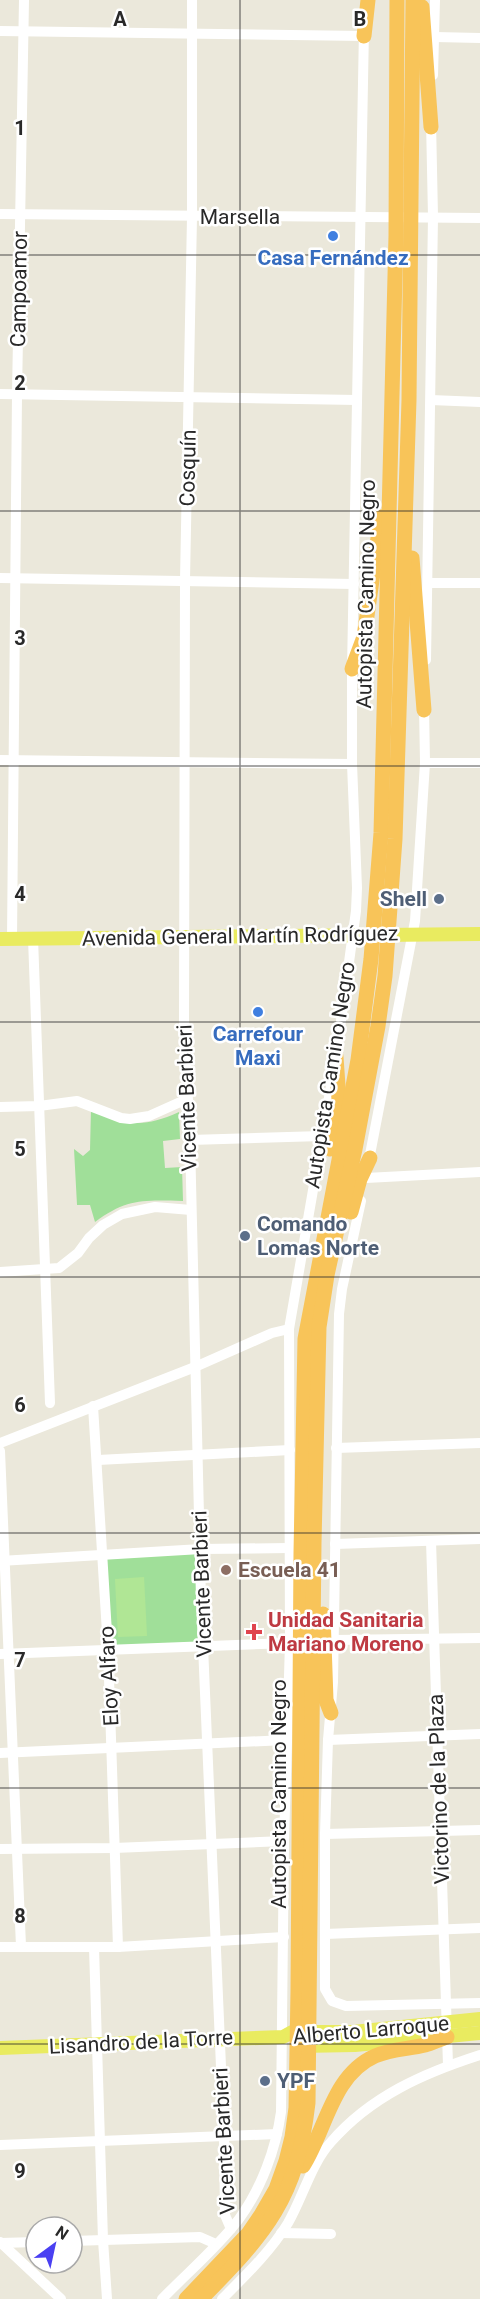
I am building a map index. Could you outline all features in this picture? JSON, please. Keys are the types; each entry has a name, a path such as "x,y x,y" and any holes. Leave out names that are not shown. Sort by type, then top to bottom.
{"highway":[{"path":"364,36 366,0"},
{"name":"Autopista Camino Negro","path":"201,2299 269,2224 290,2186 300,2153 319,1327 327,1275 368,1085 378,1026 395,839 409,400 397,0"},
{"name":"Autopista Camino Negro","path":"404,198 413,0"},
{"path":"422,0 431,126"},
{"name":"Autopista Camino Negro","path":"304,1991 296,1453 305,1339 358,1060 371,959 381,833 390,455 404,236"},
{"path":"409,400 412,553 424,710"},
{"path":"352,669 364,637 390,455"},
{"path":"317,1269 316,1242 339,1100 336,1057"},
{"path":"319,1327 332,1288 356,1194 370,1158"},
{"path":"289,1548 293,1540 296,1453"},
{"path":"314,1543 322,1587 326,1700 331,1713"},
{"path":"290,2186 306,2160 338,2092 358,2066 375,2055 424,2045 447,2031"},
{"name":"Autopista Camino Negro","path":"186,2299 248,2234 261,2215 276,2189 302,2105"}],"main road":[{"name":"Avenida General Martín Rodríguez","path":"6,939 480,934"},
{"name":"Alberto Larroque","path":"447,2031 480,2019"},
{"name":"Alberto Larroque","path":"283,2037 292,2046 355,2044 447,2031 480,2032"},
{"name":"Lisandro de la Torre","path":"0,2048 283,2037"}],"street":[{"name":"Campoamor","path":"6,939 13,761 24,0"},
{"name":"Cosquín","path":"183,937 185,580 192,217 192,0"},
{"path":"435,0 431,126 433,217 425,763 414,934 340,1299 334,1641 325,1834 325,1982 329,1997 337,2004 346,2006 480,2003"},
{"path":"0,31 364,36 352,669 352,764 357,888 336,1057 289,1329 296,1453 98,1460"},
{"path":"435,37 480,38"},
{"name":"Marsella","path":"0,214 480,218"},
{"path":"0,394 357,400"},
{"path":"430,400 480,402"},
{"path":"0,578 354,584"},
{"path":"429,583 480,583"},
{"path":"0,760 184,764 352,764"},
{"path":"425,763 480,763"},
{"name":"Vicente Barbieri","path":"183,937 190,1140 196,1455 210,1844 224,2137 225,2215 231,2229"},
{"path":"33,938 51,1402"},
{"path":"0,1107 39,1106 77,1101 121,1118 130,1119 149,1116 188,1099"},
{"path":"190,1140 322,1136"},
{"path":"366,1178 480,1172"},
{"path":"0,1272 59,1268 68,1263 94,1234 122,1214 154,1207 191,1210"},
{"path":"0,1443 289,1329"},
{"name":"Eloy Alfaro","path":"93,1406 108,1649 118,1947"},
{"path":"336,1448 480,1443"},
{"path":"0,1451 5,1654 14,1752 21,1946"},
{"path":"335,1544 480,1539"},
{"name":"Victorino de la Plaza","path":"431,1541 448,2065"},
{"path":"2,1561 201,1549 289,1548 290,1643 284,1841 281,2112 277,2134 257,2187 246,2208 231,2229 162,2299"},
{"path":"334,1641 480,1638"},
{"path":"5,1654 290,1643"},
{"path":"328,1740 480,1734"},
{"path":"0,1753 286,1740"},
{"path":"325,1834 480,1830"},
{"path":"0,1849 114,1848 284,1841"},
{"path":"325,1934 480,1928"},
{"path":"0,1947 118,1947 284,1937"},
{"path":"94,1947 103,2240 107,2299"},
{"path":"225,2298 264,2255 280,2233 331,2142 372,2105 394,2089 448,2065 480,2055"},
{"path":"0,2145 277,2134"},
{"path":"280,2233 331,2234"},
{"path":"84,2241 200,2237 216,2244"},
{"path":"0,2243 24,2242"},
{"path":"0,2243 61,2299"}],"green space":[{"path":"91,1109 115,1119 134,1123 154,1121 179,1112 180,1139 163,1141 165,1168 182,1167 183,1201 137,1202 117,1208 95,1222 90,1205 77,1205 74,1149 83,1156 90,1150"},
{"path":"197,1549 204,1647 108,1649 102,1554"},
{"path":"144,1577 147,1636 118,1637 115,1579"}],"place":[{"name":"Casa Fernández","path":"333,236"},
{"name":"Shell","path":"439,899"},
{"name":"Carrefour Maxi","path":"258,1012"},
{"name":"Comando Lomas Norte","path":"245,1236"},
{"name":"Escuela 41","path":"226,1570"},
{"name":"Unidad Sanitaria Mariano Moreno","path":"254,1632"},
{"name":"YPF","path":"265,2081"}]}
